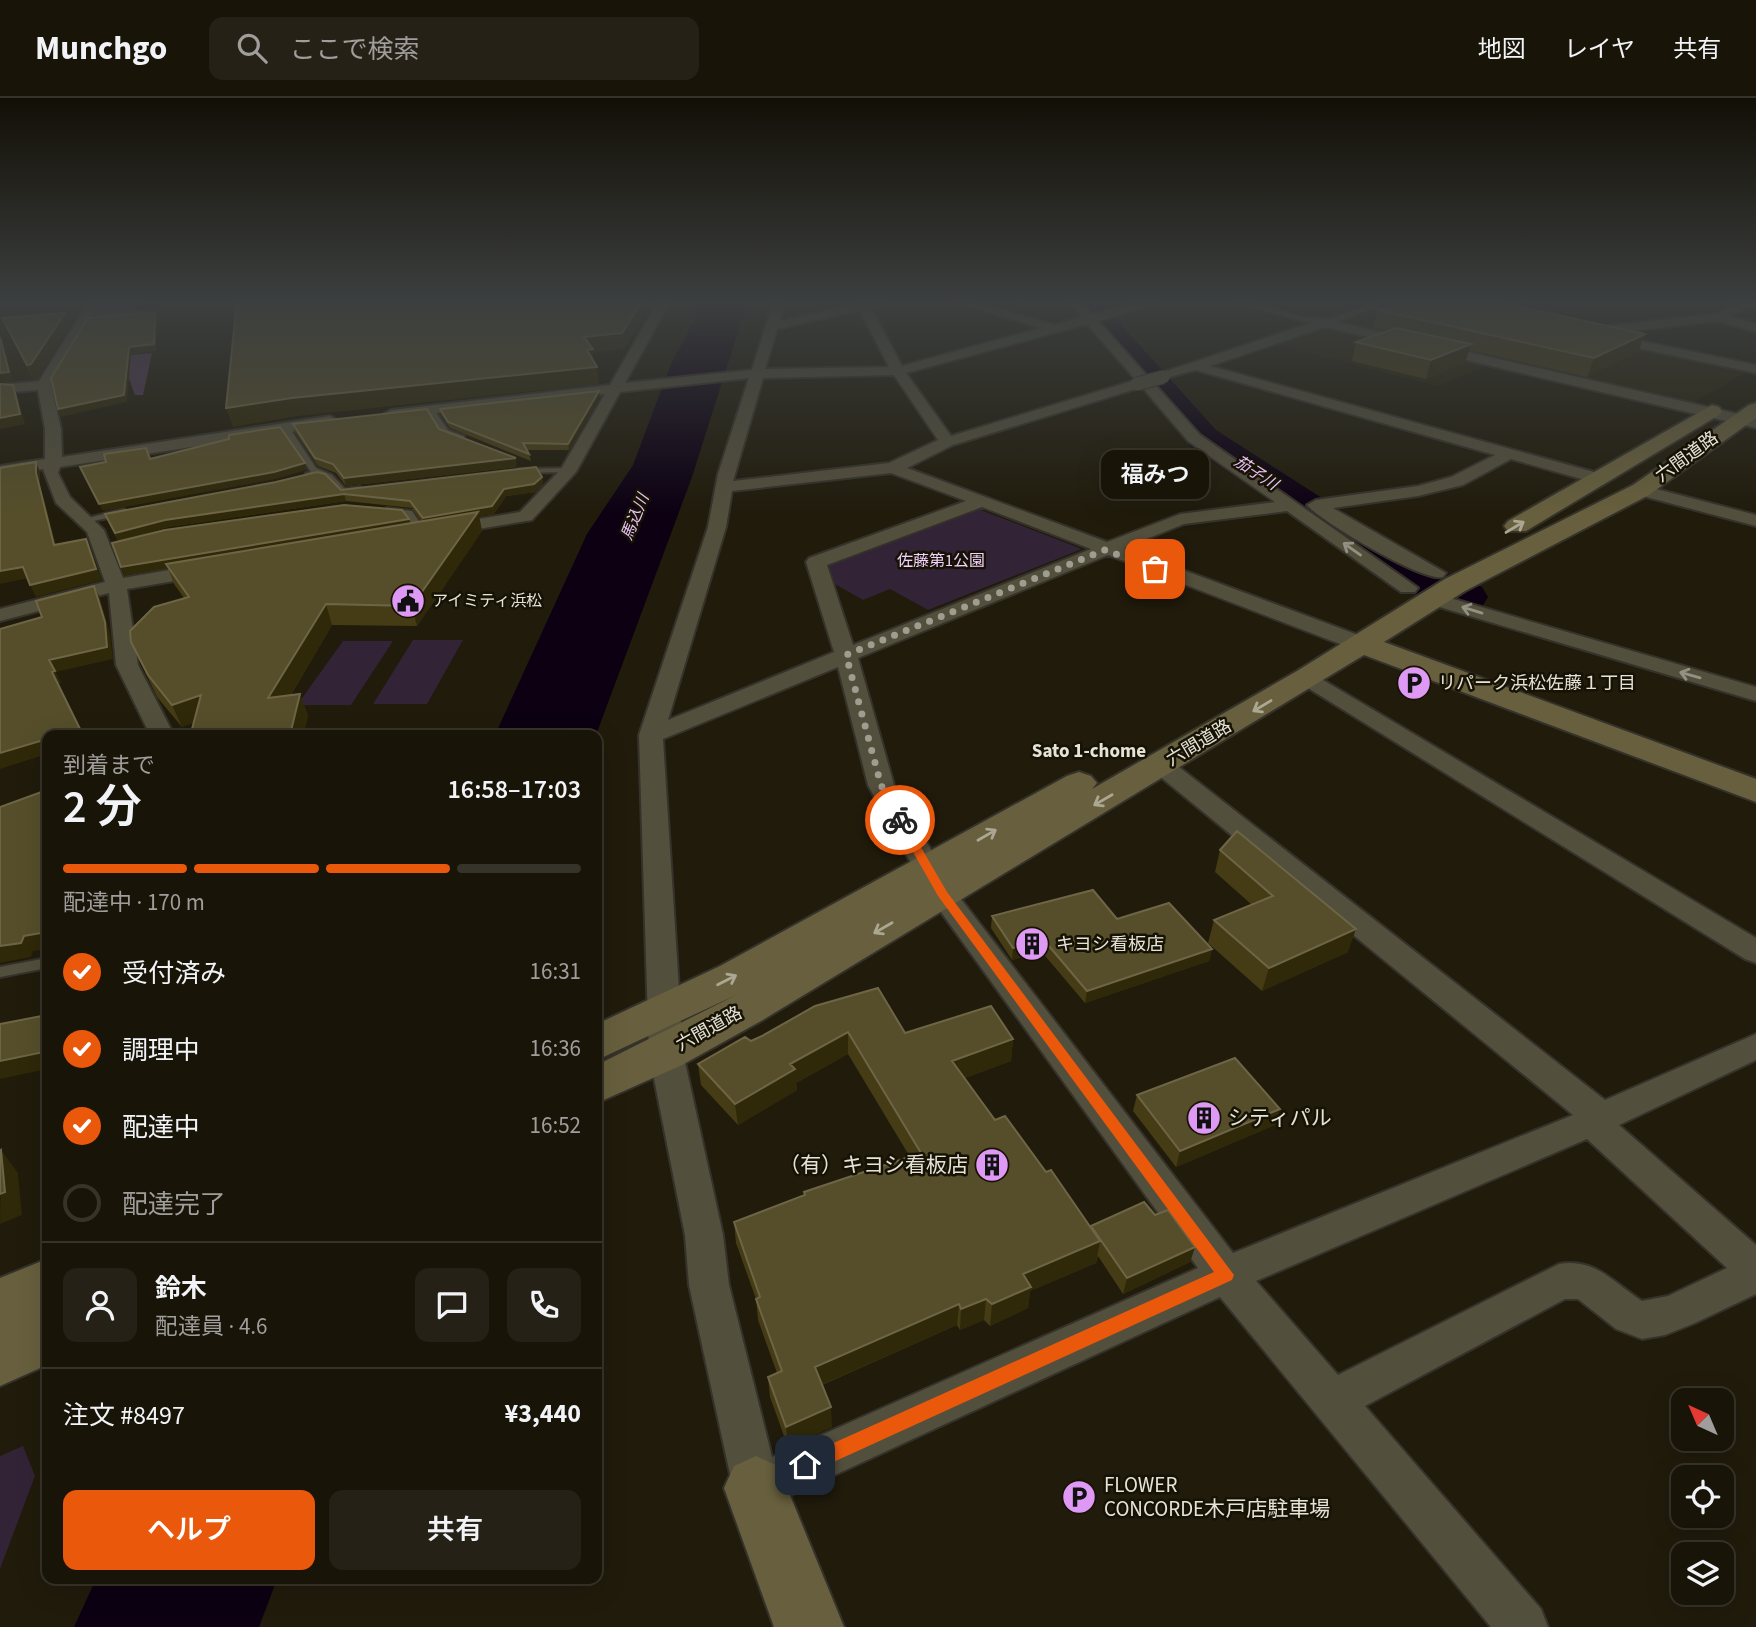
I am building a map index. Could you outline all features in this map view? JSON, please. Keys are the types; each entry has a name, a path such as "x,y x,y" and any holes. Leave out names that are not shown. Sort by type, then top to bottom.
{"street":[{"path":"52,371 44,385 53,429 53,464 50,473 62,499 109,547 127,665 160,730"},
{"path":"415,534 526,516 569,470 630,371"},
{"path":"377,416 750,374 848,371"},
{"path":"899,371 947,442"},
{"path":"1134,371 1194,438 1289,506 1433,584 1756,694"},
{"path":"724,487 893,468 947,442 1179,371"},
{"path":"1214,371 1599,479"},
{"path":"1533,371 1709,412 1750,417"},
{"path":"750,374 717,527 651,735 630,1049 704,1235 709,1285 755,1488 809,1627"},
{"name":"六間道路","path":"630,1049 935,881 1161,765 1362,644 1433,584 1756,384"},
{"path":"0,389 44,385"},
{"name":"六間道路","path":"935,881 1331,634 1433,584 1641,490 1750,417"},
{"path":"0,471 351,418"},
{"path":"1509,454 1457,481 1418,491 1316,506 1416,566 1433,584 1756,674"},
{"path":"893,468 1105,550 1756,791"},
{"path":"1641,490 1756,522"},
{"path":"980,502 816,562 846,655 881,785 935,881 1226,1275 1522,1627"},
{"path":"651,735 1181,519 1289,506"},
{"path":"0,615 116,585 222,567"},
{"path":"1308,678 1756,952"},
{"path":"1161,765 1597,1120 1756,1272 1661,1318 1643,1320 1625,1312 1592,1285 1574,1277 1559,1282 1331,1401"},
{"path":"755,1488 1226,1275 1597,1120 1756,1046"},
{"path":"0,1358 39,1303"}],"lane":[{"path":"430,410 445,432 468,441"},
{"path":"284,426 313,470 332,477 344,496 369,489"},
{"path":"514,459 538,469"},
{"path":"512,472 569,470"},
{"path":"292,480 319,473"},
{"path":"372,509 409,513 415,534"},
{"path":"84,520 138,510"},
{"path":"0,972 42,964"}],"shaded area":[{"path":"0,371 41,371 34,382 0,387"},
{"path":"127,371 148,371 143,395 135,395"},
{"path":"1380,371 1473,371 1438,386"},
{"path":"1551,371 1748,371 1692,404"}],"green space":[{"name":"佐藤第1公園","path":"973,507 1082,549 928,610 890,589 863,600 828,580 823,562"},
{"path":"413,640 463,640 427,704 373,704"},
{"path":"343,641 393,641 351,705 297,705"},
{"path":"23,1446 35,1476 0,1569 0,1456"}],"water":[{"name":"馬込川","path":"668,371 725,371 692,477 598,730 497,730 587,534 633,465"},
{"path":"93,1584 275,1584 259,1627 74,1627"}],"building":[{"path":"55,371 126,371 124,395 58,409 51,378"},
{"path":"230,371 554,371 292,398 226,408"},
{"path":"0,384 13,385 20,414 0,418"},
{"path":"599,391 568,444 523,443 529,454 448,422 440,409"},
{"path":"427,409 439,429 516,458 344,478 333,464 315,458 293,424"},
{"path":"280,427 305,463 274,472 99,504 80,467 106,462 104,454 146,448 150,459 229,439 229,435"},
{"path":"36,462 36,473 54,545 86,539 96,569 30,585 23,567 0,571 0,468"},
{"path":"536,467 542,477 534,484 504,489 492,506 423,518 410,501 344,494 165,520 115,533 105,514 317,472 325,474 341,490"},
{"path":"344,505 402,510 409,519 121,567 112,543 165,530"},
{"path":"478,512 412,606 326,604 268,698 300,694 291,730 193,730 201,695 172,705 148,675 131,642 130,631 154,607 189,597 166,564"},
{"path":"94,586 105,622 107,647 49,660 55,671 52,672 80,729 42,730 42,740 0,753 0,629 42,617 36,601"},
{"path":"42,792 42,933 24,936 21,943 0,946 0,807"},
{"path":"1237,831 1356,929 1269,968 1214,920 1273,896 1220,850"},
{"path":"1093,890 1117,919 1169,903 1212,949 1087,991 1043,939 1013,948 992,916"},
{"path":"878,988 905,1033 991,1006 1013,1039 952,1061 995,1120 1005,1116 1046,1172 1051,1170 1100,1241 1023,1274 1031,1287 992,1304 986,1299 961,1309 959,1304 815,1367 831,1407 786,1427 768,1377 782,1371 756,1299 760,1297 734,1222 805,1195 804,1192 921,1153 848,1032 790,1064 795,1069 735,1104 698,1064 745,1037 751,1041 762,1036 815,1006"},
{"path":"42,1016 42,1052 0,1061 0,1024"},
{"name":"シティパル","path":"1235,1058 1280,1109 1180,1151 1137,1095"},
{"path":"0,1151 5,1192 0,1194"},
{"path":"1144,1202 1155,1215 1168,1210 1195,1247 1127,1278 1091,1226"}],"waterway":[{"name":"茄子川","path":"1146,371 1203,438 1415,578 1465,597"}],"way so far":[{"path":"900,820 881,785 846,655 1105,550 1155,569"}],"place":[{"name":"福みつ","path":"1155,569"},
{"name":"アイミティ浜松","path":"408,601"},
{"name":"リパーク浜松佐藤１丁目","path":"1414,683"},
{"name":"キヨシ看板店","path":"1032,944"},
{"name":"シティパル","path":"1204,1118"},
{"name":"（有）キヨシ看板店","path":"992,1165"},
{"name":"FLOWER CONCORDE木戸店駐車場","path":"1079,1497"}],"district":[{"name":"Sato 1-chome","path":"1089,751"}],"route":[{"path":"805,1465 1226,1275 942,894 900,820"}]}
